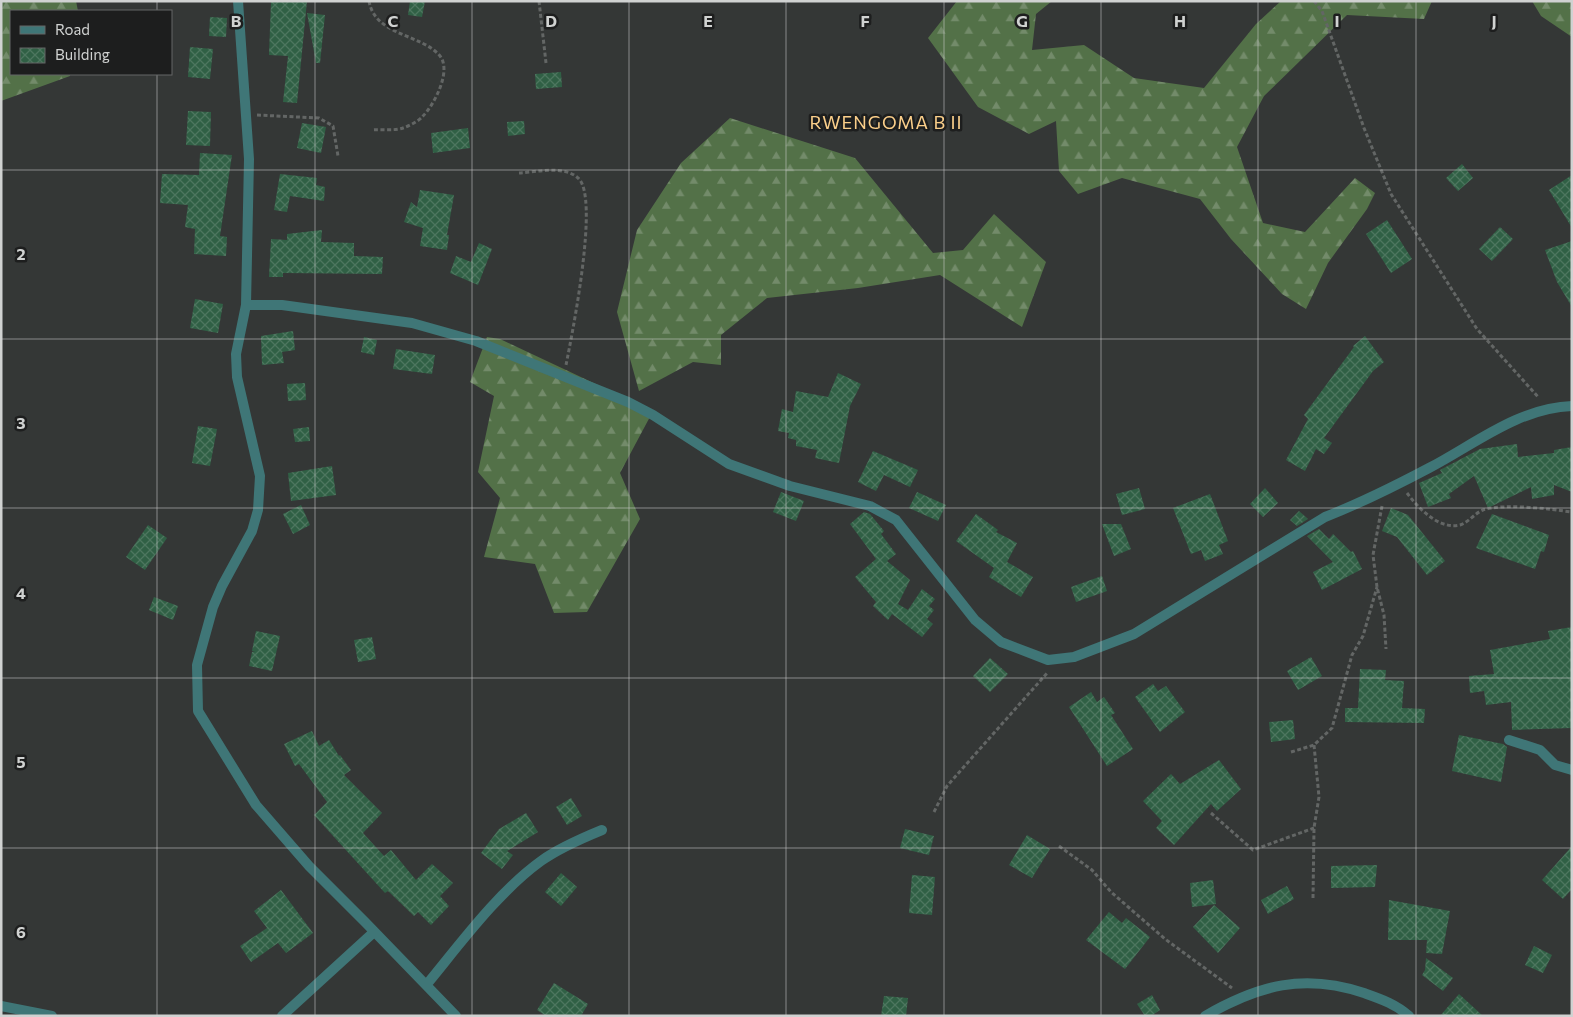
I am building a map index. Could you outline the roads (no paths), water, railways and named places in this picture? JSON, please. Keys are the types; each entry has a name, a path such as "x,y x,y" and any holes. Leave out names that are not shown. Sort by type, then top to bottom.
{"street":[{"path":"238,1 247,113 249,168 246,305 236,354 237,377 260,476 261,493 252,531 222,586 213,607 197,665 198,711 256,804 308,866 427,984 456,1016"},
{"path":"246,305 282,305 412,323 476,341 563,375 653,415 729,464 790,486 870,506 896,520 975,620 1001,642 1048,660 1074,658 1134,634 1304,528 1385,490 1514,420 1548,408 1572,406"},
{"path":"1509,740 1540,750 1555,765 1572,770"},
{"path":"427,984 469,932 514,884 540,862 565,846 602,830"},
{"path":"282,1016 374,932"},
{"path":"1205,1016 1243,996 1296,984 1326,983 1386,1000 1409,1016"},
{"path":"1,1006 52,1016"}],"district":[{"name":"RWENGOMA B II","path":"886,123"}]}
